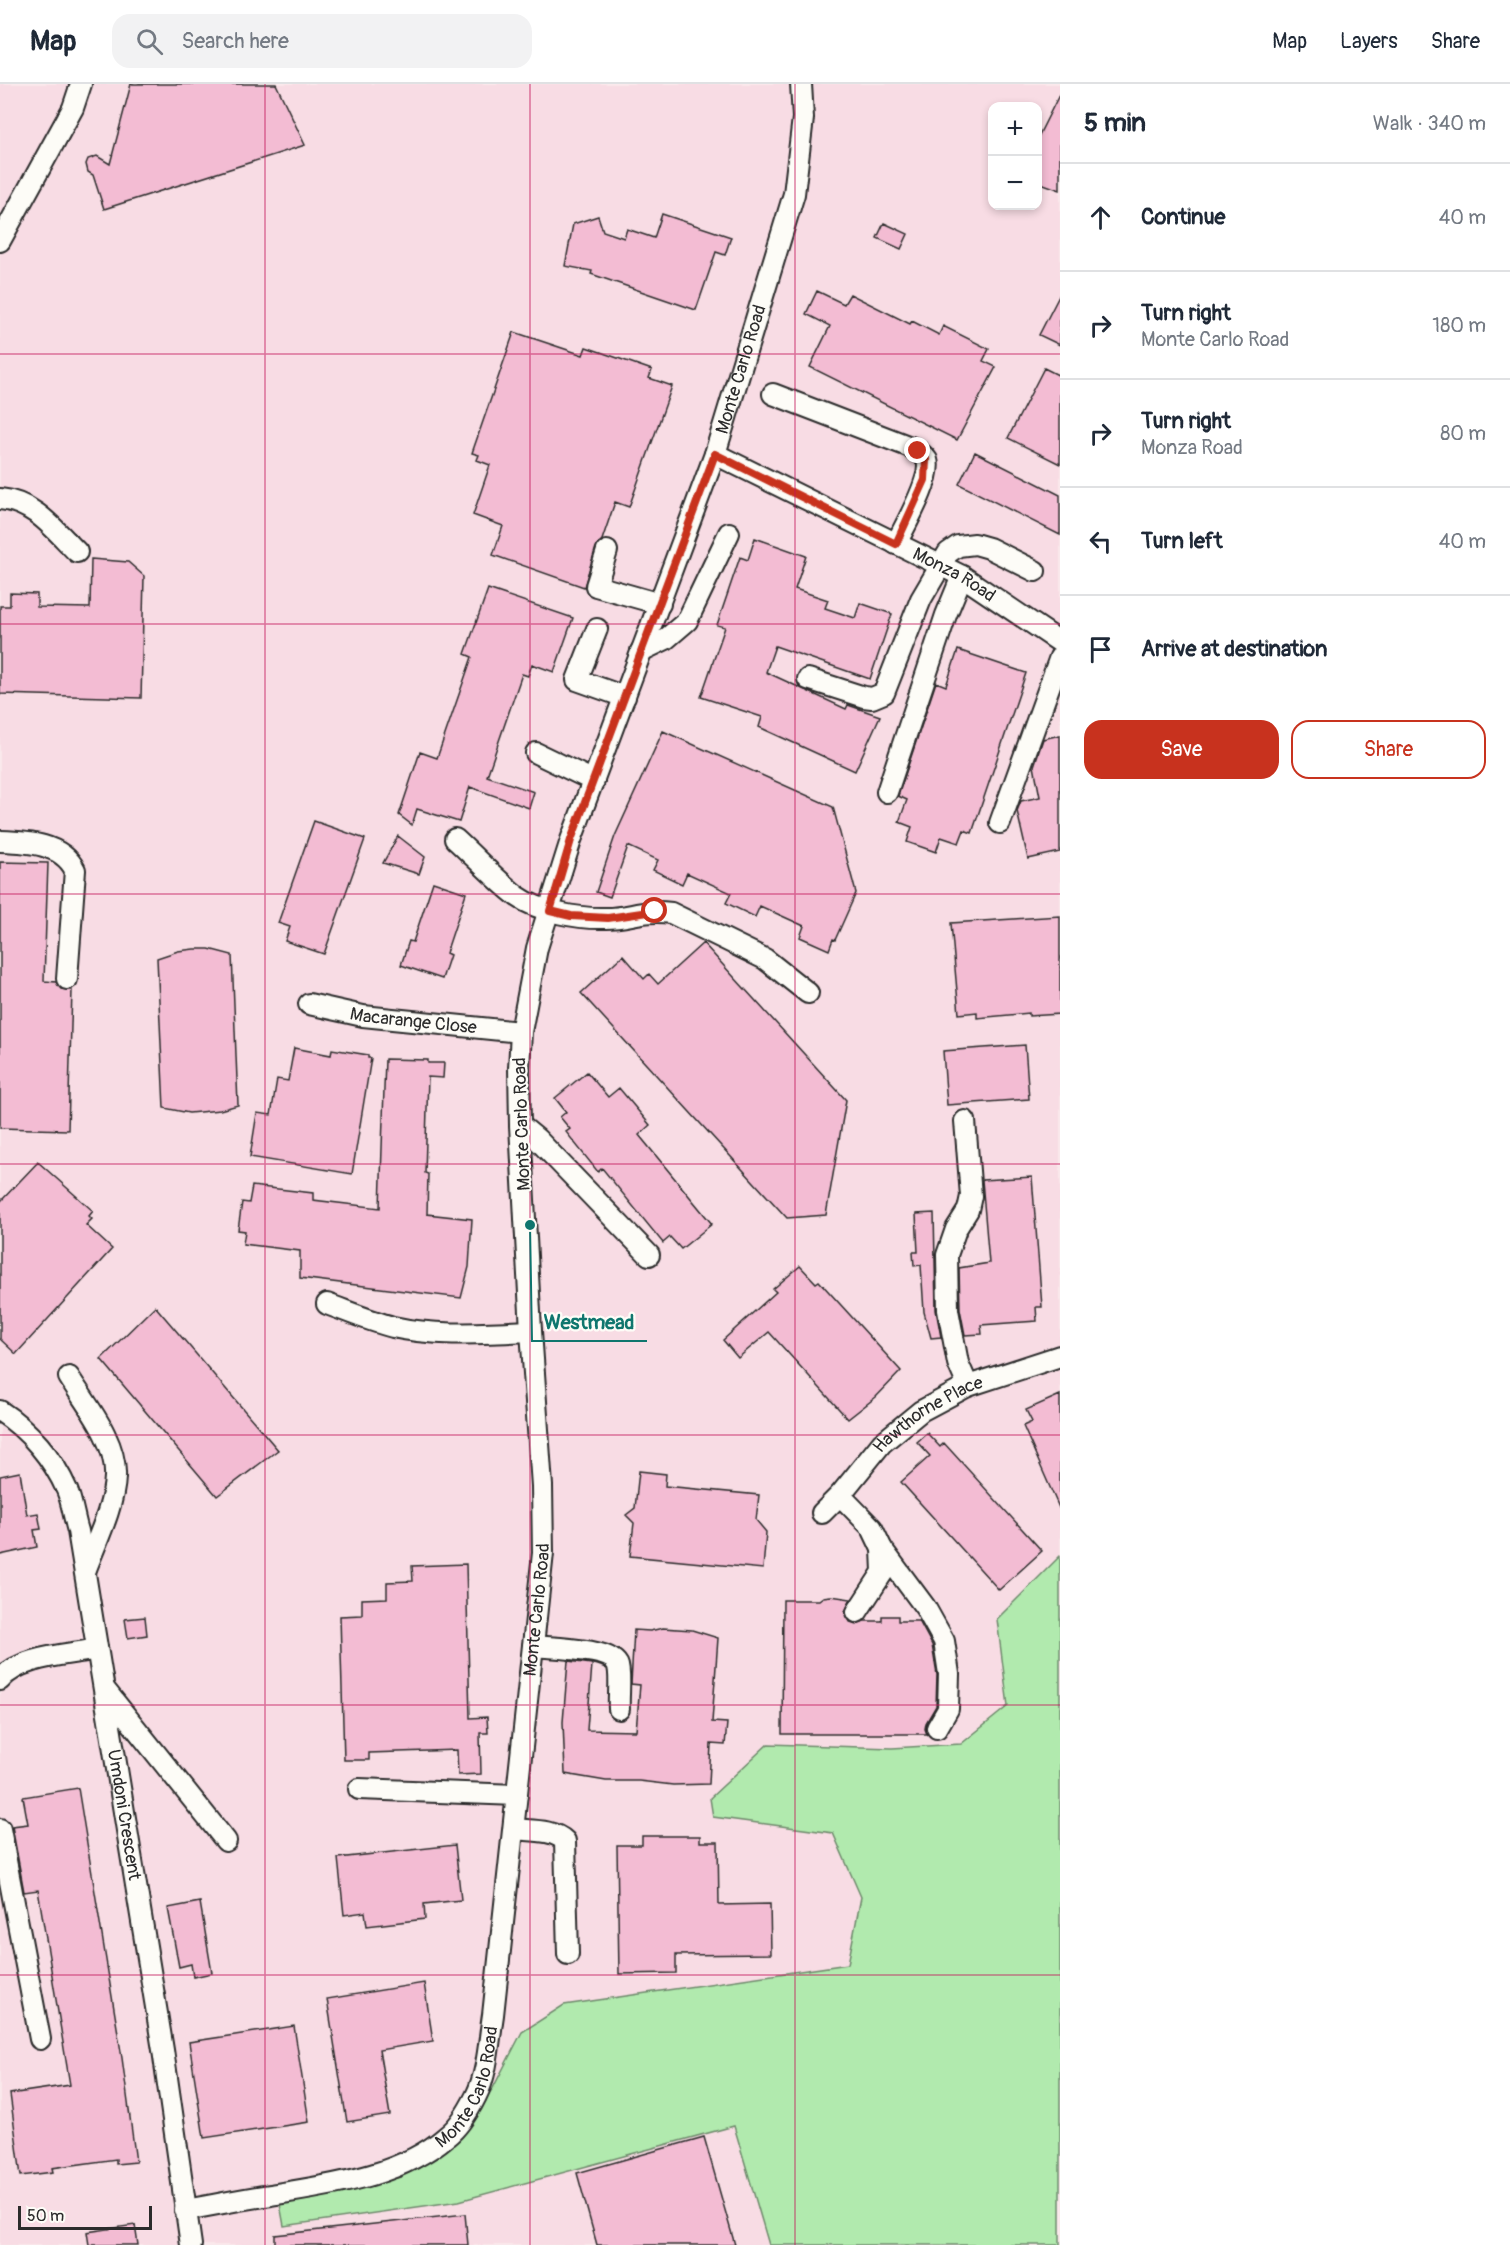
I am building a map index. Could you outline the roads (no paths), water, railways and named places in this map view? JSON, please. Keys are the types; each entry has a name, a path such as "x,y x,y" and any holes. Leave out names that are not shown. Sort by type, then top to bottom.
{"street":[{"path":"3,228 73,108 81,84"},
{"name":"Monte Carlo Road","path":"186,2210 338,2184 381,2172 417,2156 448,2136 466,2114 478,2093 493,2015 543,1553 542,1486 520,1125 521,1032 537,948 571,840 715,454 794,194 803,118 801,84"},
{"path":"773,394 913,448 924,456 927,464 925,480 896,544"},
{"name":"Monza Road","path":"715,454 962,576 1060,642"},
{"path":"0,499 18,502 35,511 77,552"},
{"path":"641,651 666,639 687,621 729,533"},
{"path":"808,679 864,697 872,698 884,693 921,599 948,553 958,546 975,544 989,548 1035,571"},
{"path":"607,551 596,586 660,604"},
{"path":"887,792 946,615 962,576"},
{"path":"597,629 577,680 625,697"},
{"path":"1000,823 1060,657"},
{"path":"536,753 594,781"},
{"path":"455,839 519,897 550,911 571,916 608,918 655,911 671,913 765,959 808,993"},
{"path":"0,841 48,847 63,854 70,860 75,870 67,979"},
{"name":"Macarange Close","path":"309,1004 363,1016 521,1032"},
{"path":"965,1121 971,1196 968,1210 956,1229 946,1255 948,1310 958,1363 968,1386"},
{"path":"520,1125 537,1139 649,1255"},
{"path":"327,1304 373,1321 419,1331 451,1333 531,1331"},
{"name":"Hawthorne Place","path":"822,1513 840,1495 882,1443 921,1411 968,1386 1060,1356"},
{"path":"69,1377 100,1426 114,1461 116,1476 112,1496 85,1572"},
{"name":"Umdoni Crescent","path":"0,1411 17,1422 45,1453 67,1491 78,1531 161,2038 191,2245"},
{"path":"840,1495 872,1528 882,1549 924,1607 944,1641 949,1674 948,1709 937,1728"},
{"path":"857,1612 883,1572 882,1549"},
{"path":"534,1646 586,1651 612,1658 618,1666 619,1709"},
{"path":"0,1680 5,1673 27,1662 97,1649"},
{"path":"104,1689 226,1841"},
{"path":"359,1790 517,1795"},
{"path":"0,1829 40,2039"},
{"path":"514,1829 544,1832 559,1836 565,1841 568,1954"}],"place":[{"name":"Westmead","path":"530,1225"}]}
